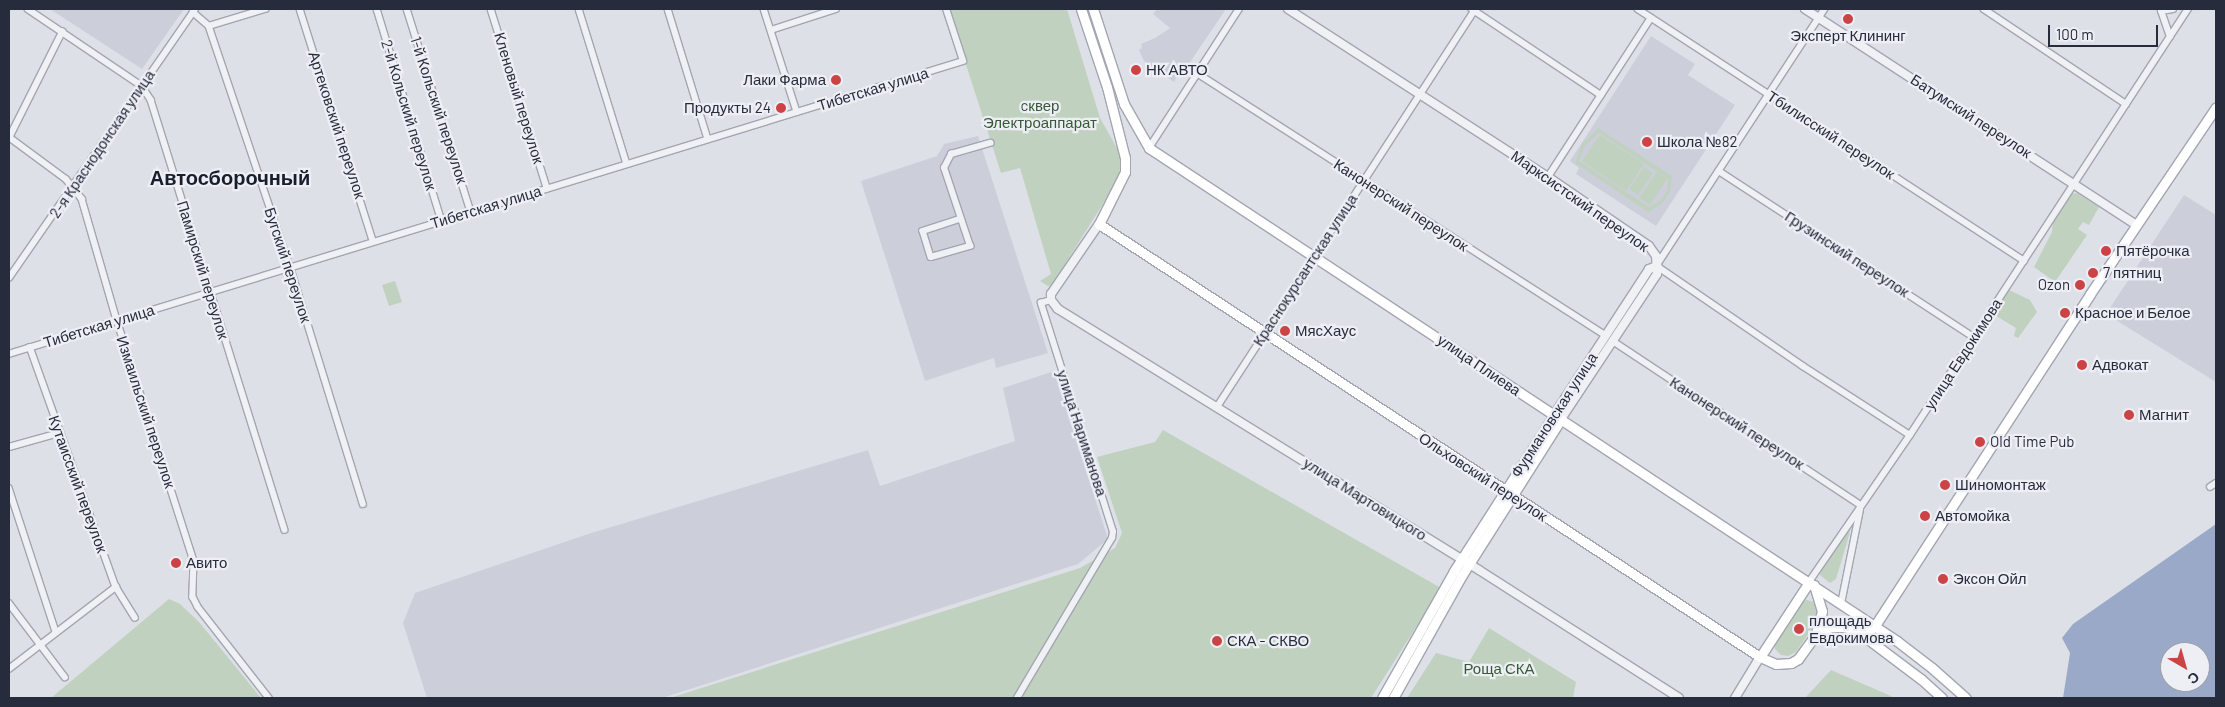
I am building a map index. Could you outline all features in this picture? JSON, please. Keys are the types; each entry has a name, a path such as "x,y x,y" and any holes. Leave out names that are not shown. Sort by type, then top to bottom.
{"main road":[{"name":"улица Нариманова","path":"1081,9 1122,140 1125,158 1125,172 1099,224"},
{"path":"1093,9 1124,104 1149,148"},
{"path":"1859,633 1863,634 1874,627 2136,225 2216,106"},
{"name":"улица Плиева","path":"1149,148 1812,584 1932,668 1966,698"},
{"name":"Ольховский переулок","path":"1099,224 1508,494 1760,657 1776,664 1791,663 1798,659 1816,634"},
{"name":"Фурмановская улица","path":"1382,698 1557,417"},
{"name":"Фурмановская улица","path":"1393,698 1466,562"},
{"path":"1812,584 1822,611 1816,634"},
{"name":"улица Евдокимова","path":"1760,657 1812,584"},
{"path":"1816,634 1838,626 1859,633 1921,679 1942,698"}],"street":[{"name":"Памирский переулок","path":"28,9 142,86 151,100 285,530"},
{"path":"194,11 209,26 265,9"},
{"name":"Артековский переулок","path":"300,9 373,241"},
{"name":"2-й Кольский переулок","path":"377,9 442,221"},
{"name":"1-й Кольский переулок","path":"406,9 471,212"},
{"name":"Кленовый переулок","path":"491,9 548,188"},
{"path":"579,9 627,164"},
{"path":"668,9 708,139"},
{"path":"764,9 797,112"},
{"path":"771,30 836,9"},
{"name":"Тибетская улица","path":"9,354 290,266 964,61 946,9"},
{"path":"1149,148 1239,9"},
{"name":"Марксистский переулок","path":"1288,9 1548,177 1649,246 1656,256 1657,266 1803,366 1910,435"},
{"path":"1474,9 1601,94"},
{"name":"Краснокурсантская улица","path":"1217,407 1474,9"},
{"name":"Тбилисский переулок","path":"1638,9 2024,261"},
{"name":"Батумский переулок","path":"1805,9 2136,225"},
{"name":"Фурмановская улица","path":"1557,417 1613,341 1656,274 1657,266 1825,9"},
{"path":"1984,9 2126,104"},
{"path":"2170,37 2159,10 2173,9"},
{"name":"улица Евдокимова","path":"1812,584 1861,505 1910,435 2188,9"},
{"name":"2-я Краснодонская улица","path":"9,278 194,11"},
{"path":"1548,177 1651,18"},
{"name":"Бугский переулок","path":"209,26 290,266 363,504"},
{"path":"9,137 62,32"},
{"name":"Канонерский переулок","path":"1197,73 1606,336"},
{"name":"Измаильский переулок","path":"9,137 73,187 82,199 117,320 194,562 193,596 198,607 269,698"},
{"path":"961,219 923,231 931,257 970,246 961,219 944,168 951,154 990,143"},
{"name":"Грузинский переулок","path":"1719,171 1974,337"},
{"name":"улица Нариманова","path":"1017,698 1112,538 1113,532 1041,303 1051,300 1051,294 1099,224"},
{"name":"Фурмановская улица","path":"1557,417 1649,270 1657,266"},
{"name":"улица Мартовицкого","path":"1051,300 1058,309 1466,562 1679,698"},
{"name":"Канонерский переулок","path":"1613,341 1861,505"},
{"name":"Кутаисский переулок","path":"30,347 59,433 116,587 135,617"},
{"path":"9,447 59,433"},
{"path":"2210,487 2216,483"},
{"path":"9,488 56,632"},
{"path":"1841,604 1861,505"},
{"path":"9,669 116,587"},
{"path":"9,604 65,677"},
{"name":"улица Евдокимова","path":"1735,698 1760,657"}],"shaded area":[{"path":"50,9 184,9 142,69"},
{"path":"1157,9 1226,9 1182,74 1179,73 1174,82 1144,61 1139,50 1142,48 1141,44 1155,38 1170,28 1153,14"},
{"name":"Школа №82","path":"1651,36 1695,64 1688,75 1735,105 1656,226 1576,174 1579,168 1570,161"},
{"path":"978,136 1048,353 996,368 994,358 925,381 861,181 937,156 944,144"},
{"path":"2184,195 2216,215 2216,382 2106,314"},
{"path":"1054,371 1108,539 1078,564 662,698 427,698 403,623 415,593 588,534 868,450 880,486 1015,441 1003,388"}],"green space":[{"name":"cквер Электроаппарат","path":"948,9 1067,9 1100,118 1122,157 1119,174 1109,194 1052,285 1048,286 1040,281 1051,274 1020,168 1001,173"},
{"path":"1598,128 1672,176 1670,192 1662,204 1648,212 1575,163 1582,144","holes":["1599,133 1668,179 1667,191 1660,201 1649,207 1579,161 1585,146"]},
{"path":"1600,135 1644,164 1626,191 1582,161"},
{"path":"1644,167 1653,173 1638,195 1629,189"},
{"path":"1657,172 1667,179 1650,205 1639,198"},
{"path":"2077,193 2099,207 2089,225 2083,222 2078,229 2087,235 2055,282 2034,267 2052,232 2053,220 2071,194"},
{"path":"395,281 402,302 389,306 382,285"},
{"path":"2009,290 2030,300 2037,312 2018,338 2014,336 2016,328 1993,314"},
{"path":"1163,430 1441,588 1371,698 670,698 1080,568 1115,548 1122,533 1097,457 1155,442"},
{"path":"1847,530 1850,532 1836,579 1830,583 1820,575 1821,571"},
{"path":"169,599 180,604 199,622 261,698 51,698"},
{"path":"1807,600 1814,602 1819,608 1817,621 1796,652 1788,656 1781,655 1775,649 1774,642 1799,603"},
{"name":"Роща СКА","path":"1489,628 1576,682 1573,698 1407,698 1436,653 1469,662"},
{"path":"1831,670 1891,696 1893,698 1805,698"}],"water":[{"path":"2216,524 2216,698 2063,698 2070,653 2062,638 2073,624"}],"place":[{"name":"Эксперт Клининг","path":"1848,19"},
{"name":"НК АВТО","path":"1136,70"},
{"name":"Лаки Фарма","path":"836,80"},
{"name":"Продукты 24","path":"781,108"},
{"name":"Школа №82","path":"1647,142"},
{"name":"Пятёрочка","path":"2106,251"},
{"name":"7 пятниц","path":"2093,273"},
{"name":"Ozon","path":"2080,285"},
{"name":"Красное и Белое","path":"2065,313"},
{"name":"МясХаус","path":"1285,331"},
{"name":"Адвокат","path":"2082,365"},
{"name":"Магнит","path":"2129,415"},
{"name":"Old Time Pub","path":"1980,442"},
{"name":"Шиномонтаж","path":"1945,485"},
{"name":"Автомойка","path":"1925,516"},
{"name":"Авито","path":"176,563"},
{"name":"Эксон Ойл","path":"1943,579"},
{"name":"площадь Евдокимова","path":"1799,629"},
{"name":"СКА - СКВО","path":"1217,641"}],"district":[{"name":"Автосборочный","path":"230,177"}]}
